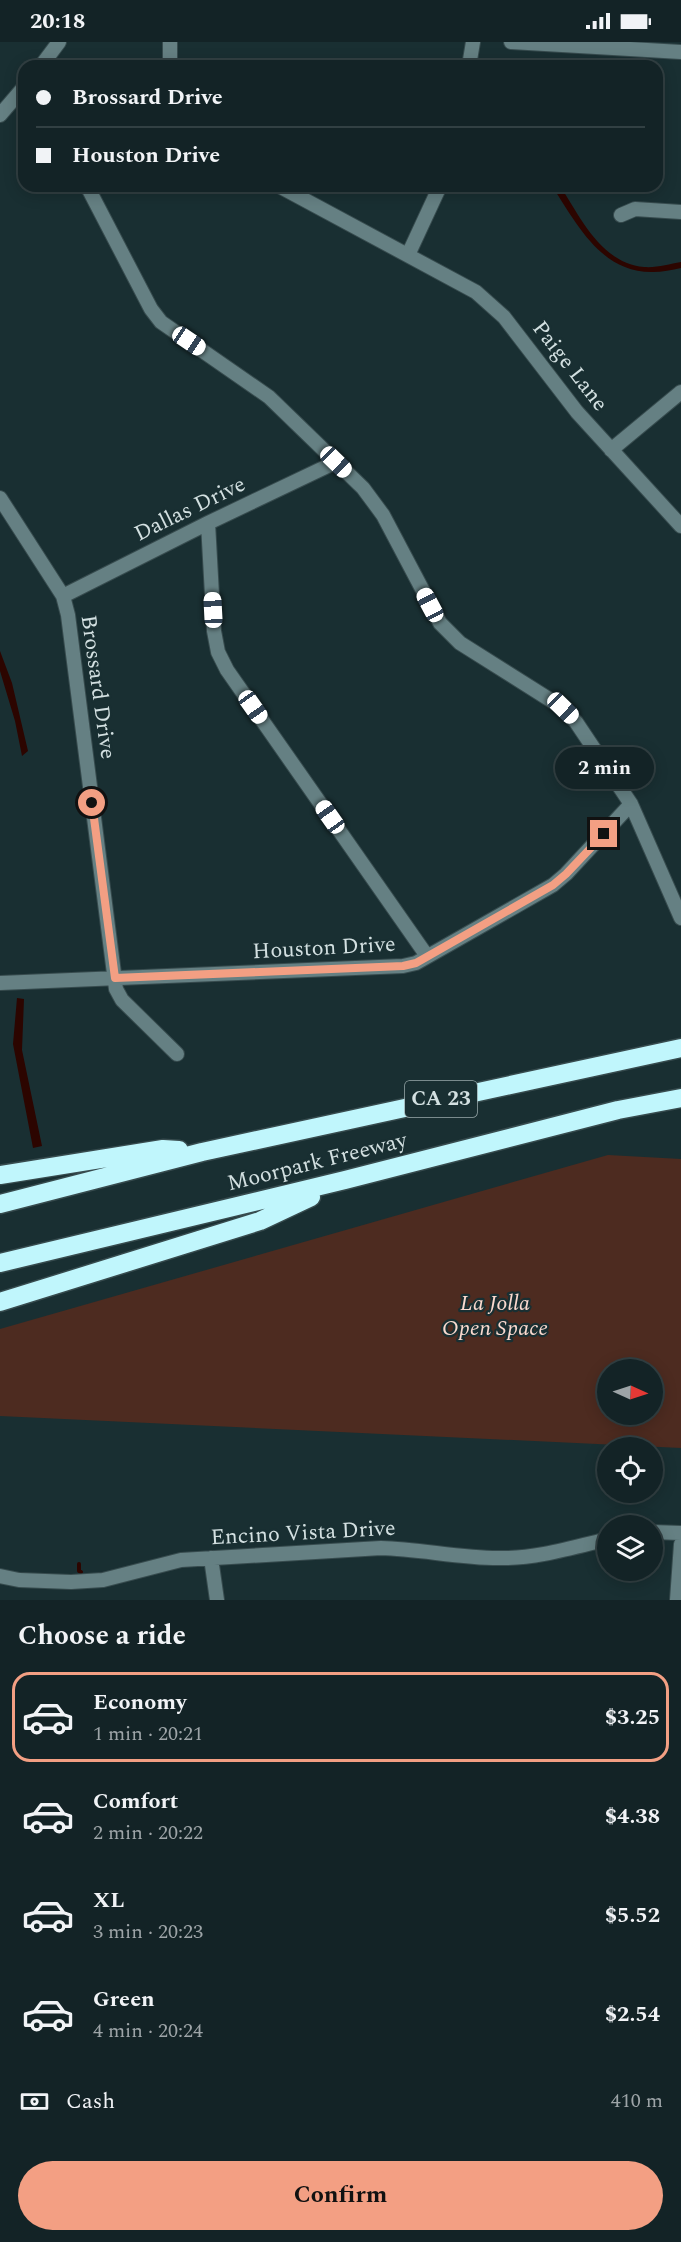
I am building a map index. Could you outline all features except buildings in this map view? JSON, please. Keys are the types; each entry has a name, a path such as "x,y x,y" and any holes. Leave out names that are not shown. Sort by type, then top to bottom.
{"highway":[{"name":"Moorpark Freeway","path":"0,1204 202,1152 681,1048"},
{"name":"Moorpark Freeway","path":"0,1263 345,1180 618,1110 681,1098"},
{"path":"0,1175 163,1149 202,1152"},
{"path":"0,1302 260,1221 345,1180"}],"street":[{"path":"46,60 59,42"},
{"path":"170,42 170,60"},
{"path":"470,60 473,42"},
{"path":"512,42 681,52"},
{"path":"0,114 18,94"},
{"path":"90,192 151,309 161,322 269,397 373,499 447,633 563,708 576,722 631,804 681,918"},
{"name":"Paige Lane","path":"290,192 476,292 492,304 577,412 681,526"},
{"path":"408,255 437,192"},
{"path":"621,215 635,210 681,212"},
{"path":"611,450 681,392"},
{"name":"Dallas Drive","path":"63,596 336,462"},
{"name":"Brossard Drive","path":"0,498 63,596 69,627 116,989 122,1000 177,1054"},
{"path":"208,523 214,632 218,652 234,679 427,956"},
{"name":"Houston Drive","path":"0,983 403,966 416,963 553,885 631,804"},
{"path":"663,1532 681,1533"},
{"name":"Encino Vista Drive","path":"0,1576 51,1582 103,1580 181,1560 381,1548 414,1549 497,1558 532,1556 597,1541"},
{"path":"678,1600 681,1544"},
{"path":"211,1558 217,1600"}],"green space":[{"name":"La Jolla Open Space","path":"608,1155 681,1159 681,1448 663,1447 663,1437 597,1437 597,1444 0,1416 0,1329"}],"shaded area":[{"path":"556,192 564,192 584,225 604,248 616,257 629,264 644,267 681,262 681,268 653,272 635,270 619,264 592,244"},
{"path":"0,651 12,683 28,751 22,756 15,721 0,671"},
{"path":"17,998 24,999 22,1050 42,1146 33,1148 13,1044"}],"waterway":[{"path":"79,1564 81,1572"}],"route":[{"path":"92,803 115,978 403,966 416,963 553,885 604,834"}]}
